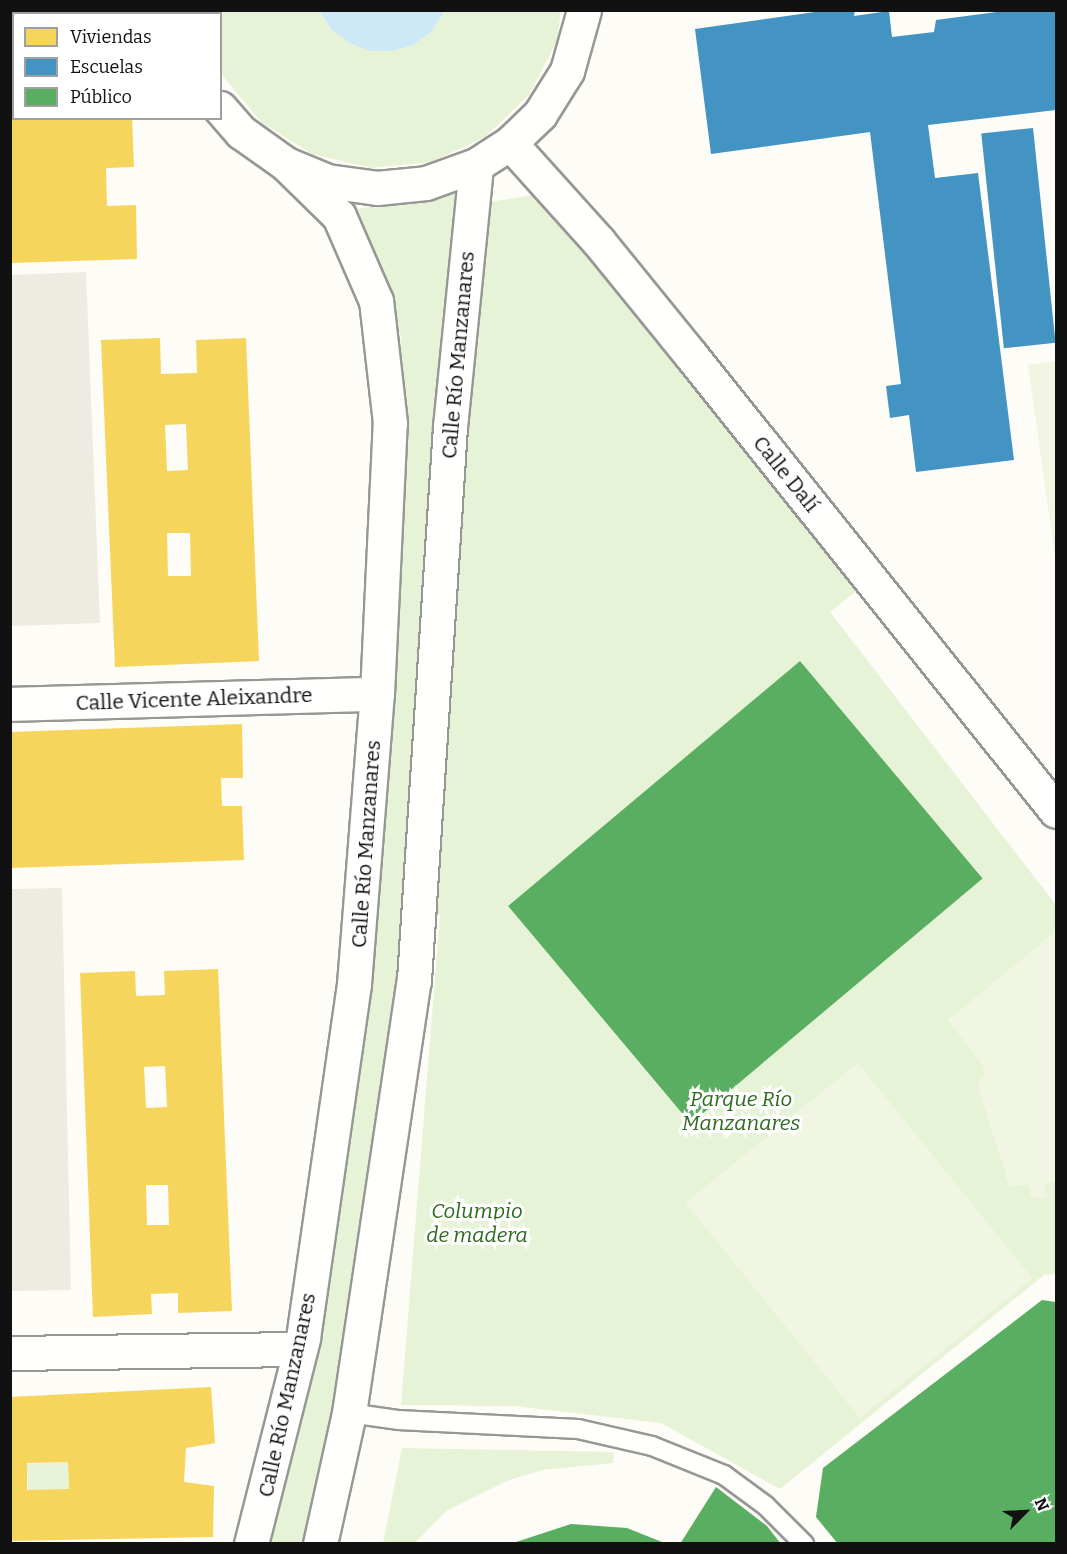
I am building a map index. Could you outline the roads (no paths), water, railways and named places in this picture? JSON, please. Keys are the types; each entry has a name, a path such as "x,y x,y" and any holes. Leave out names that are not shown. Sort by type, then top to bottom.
{"street":[{"path":"222,110 241,132 286,164 327,181 377,188 426,183 476,165 510,143 540,114 567,71 587,12"},
{"name":"Calle Dalí","path":"510,143 662,319 1056,811"},
{"name":"Calle Río Manzanares","path":"251,1544 300,1349 354,984 377,694 390,423 376,301 339,216 286,164"},
{"name":"Calle Río Manzanares","path":"320,1544 349,1413 414,980 450,427 476,165"},
{"name":"Calle Vicente Aleixandre","path":"10,704 377,694"},
{"path":"10,1353 300,1349"}],"lane":[{"path":"349,1413 398,1420 578,1429 652,1446 724,1475 766,1506 804,1544"}],"water":[{"path":"319,11 445,11 431,32 413,45 392,51 370,51 350,43 332,30"}],"park label":[{"name":"Parque Río Manzanares","path":"741,1111"},
{"name":"Columpio de madera","path":"477,1223"}]}
